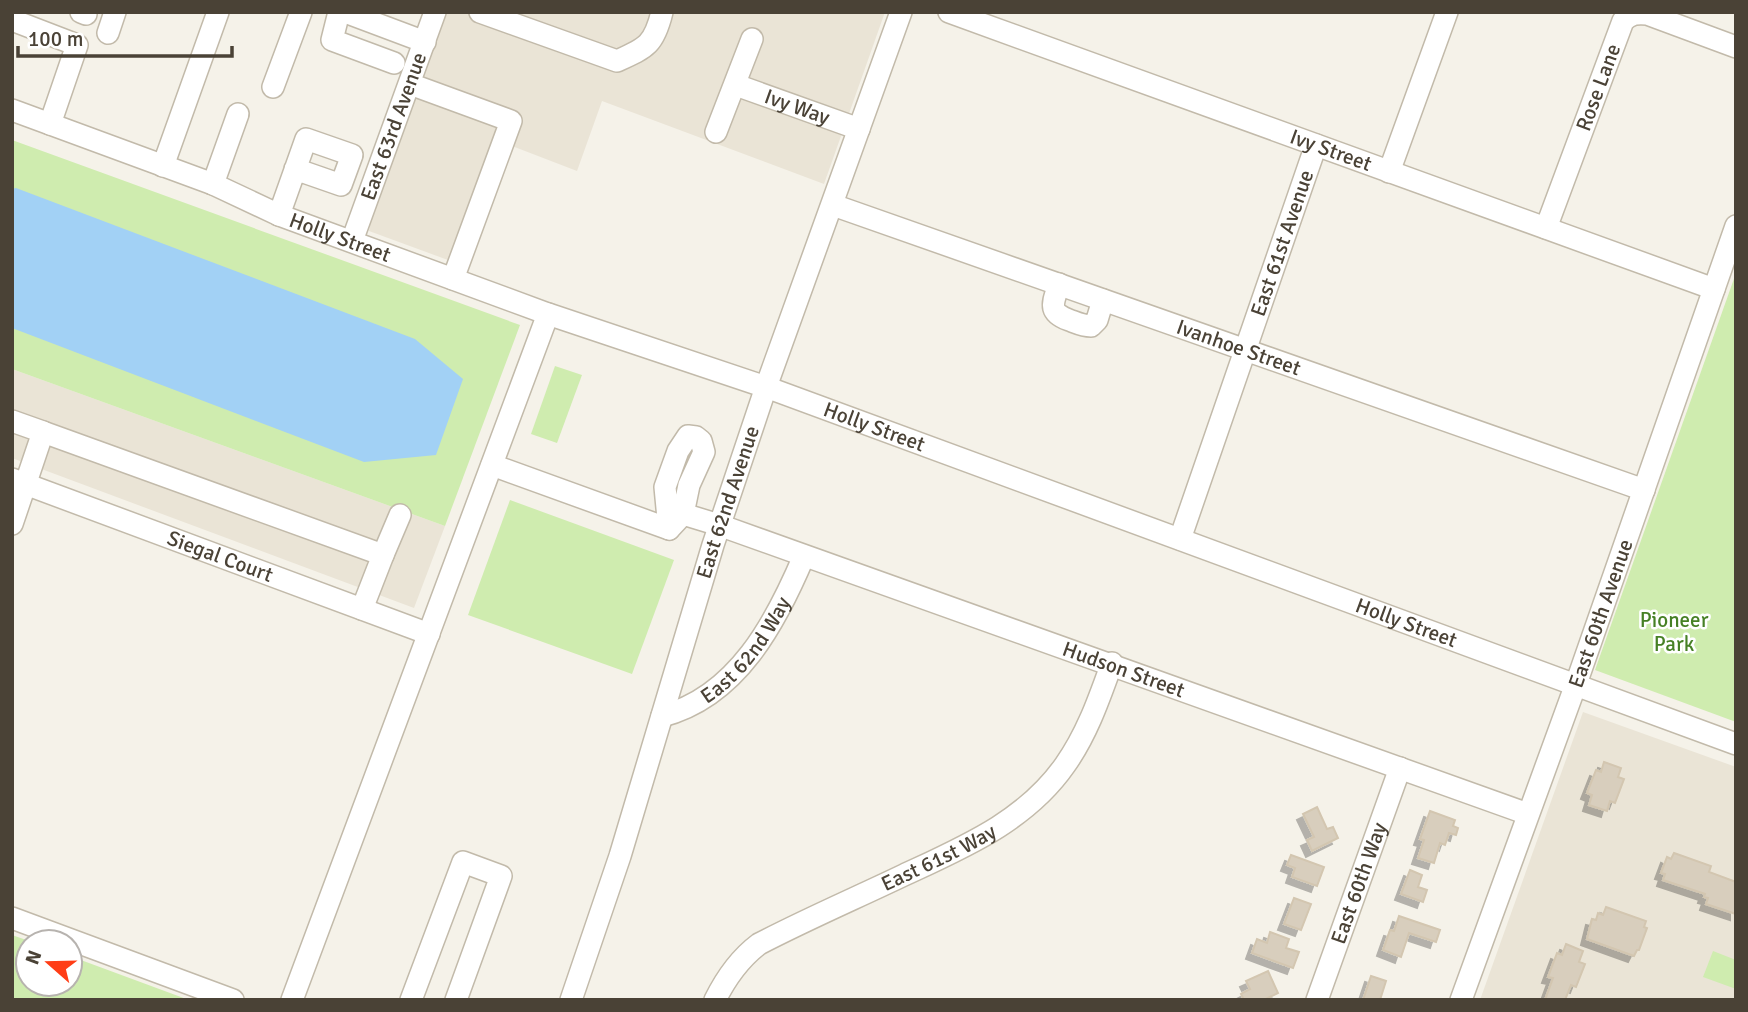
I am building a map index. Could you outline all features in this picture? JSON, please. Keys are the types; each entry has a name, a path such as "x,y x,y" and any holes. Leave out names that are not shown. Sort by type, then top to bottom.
{"street":[{"path":"81,12 86,12"},
{"path":"108,33 115,12"},
{"path":"163,166 218,12"},
{"path":"273,87 301,12"},
{"path":"339,12 332,40 394,63"},
{"path":"345,12 425,41"},
{"name":"East 63rd Avenue","path":"352,241 435,12"},
{"path":"481,12 617,61 644,48 655,34 662,12"},
{"name":"East 62nd Avenue","path":"571,1000 621,856 719,525 901,12"},
{"name":"Ivy Street","path":"949,12 1714,289"},
{"path":"1389,172 1447,12"},
{"name":"Rose Lane","path":"1546,228 1623,22 1629,15 1647,14 1736,47"},
{"path":"13,23 77,45 50,124"},
{"path":"716,132 752,39"},
{"path":"410,84 511,121 453,279"},
{"name":"Ivy Way","path":"736,85 859,129"},
{"name":"Holly Street","path":"12,110 213,184 279,215 548,314 766,387 1736,744"},
{"path":"213,184 238,114"},
{"name":"East 61st Avenue","path":"1180,539 1316,145"},
{"path":"279,215 295,169"},
{"name":"Ivanhoe Street","path":"833,205 1644,490"},
{"name":"East 60th Avenue","path":"1461,1000 1576,684 1736,226"},
{"path":"1059,284 1053,304 1054,312 1060,317 1091,326 1097,320 1103,300"},
{"path":"292,1000 548,314"},
{"path":"12,421 383,555"},
{"path":"12,524 20,482 43,432"},
{"name":"Hudson Street","path":"492,465 676,521 719,525 1112,663 1528,814"},
{"name":"Siegal Court","path":"20,482 429,634"},
{"path":"362,610 400,515"},
{"name":"East 62nd Way","path":"662,716 695,705 730,677 769,627 804,555"},
{"name":"East 61st Way","path":"715,1000 726,979 743,957 759,944 965,847 1001,827 1027,806 1054,780 1081,740 1112,663"},
{"name":"East 60th Way","path":"1317,1000 1400,768"},
{"path":"411,1000 463,862 501,876 456,1000"},
{"path":"12,918 233,1000"}],"shaded area":[{"path":"445,12 885,12 824,184 602,101 577,171 512,146 467,267 369,231 373,209"},
{"path":"12,369 445,526 414,608 12,458"},
{"path":"1583,712 1736,767 1736,1000 1480,1000"}],"green space":[{"path":"12,140 520,325 445,526 12,369"},
{"name":"Pioneer Park","path":"1736,273 1736,722 1595,670"},
{"path":"555,366 582,375 557,443 531,434"},
{"path":"510,500 674,560 632,674 468,615"},
{"path":"12,935 14,998 84,998 84,961 189,1000 12,1000"},
{"path":"1713,951 1736,960 1736,989 1703,977"}],"water":[{"path":"16,188 415,339 463,379 436,455 364,462 12,328 12,189"}],"building":[{"path":"1604,762 1621,768 1618,777 1624,779 1615,803 1610,801 1607,811 1589,805 1592,795 1587,793 1596,770 1601,772"},
{"path":"1317,807 1327,829 1333,827 1338,838 1312,851 1307,840 1314,837 1303,814"},
{"path":"1430,811 1455,820 1453,826 1458,828 1456,835 1449,833 1445,845 1440,843 1434,863 1418,858 1424,840 1420,839"},
{"path":"1674,853 1711,866 1709,872 1736,882 1736,914 1706,904 1708,898 1704,897 1705,894 1663,880 1665,874 1661,873 1667,857 1671,859"},
{"path":"1291,855 1324,867 1317,886 1292,877 1295,868 1287,865"},
{"path":"1410,870 1422,875 1418,887 1427,890 1423,902 1401,894"},
{"path":"1294,898 1311,904 1301,930 1284,924"},
{"path":"1606,907 1646,921 1644,927 1647,928 1634,956 1587,939 1592,919 1596,920 1598,913 1603,915"},
{"path":"1399,916 1440,930 1436,942 1409,933 1401,957 1383,950 1390,930 1394,931"},
{"path":"1270,932 1289,939 1286,948 1299,952 1293,968 1252,953 1257,939 1267,943"},
{"path":"1566,944 1583,951 1579,962 1585,964 1576,987 1571,985 1565,1000 1545,1000 1553,978 1548,977 1557,953 1562,955"},
{"path":"1268,971 1278,993 1264,1000 1244,1000 1241,994 1250,989 1246,981"},
{"path":"1371,976 1386,981 1380,1000 1363,1000"}]}
